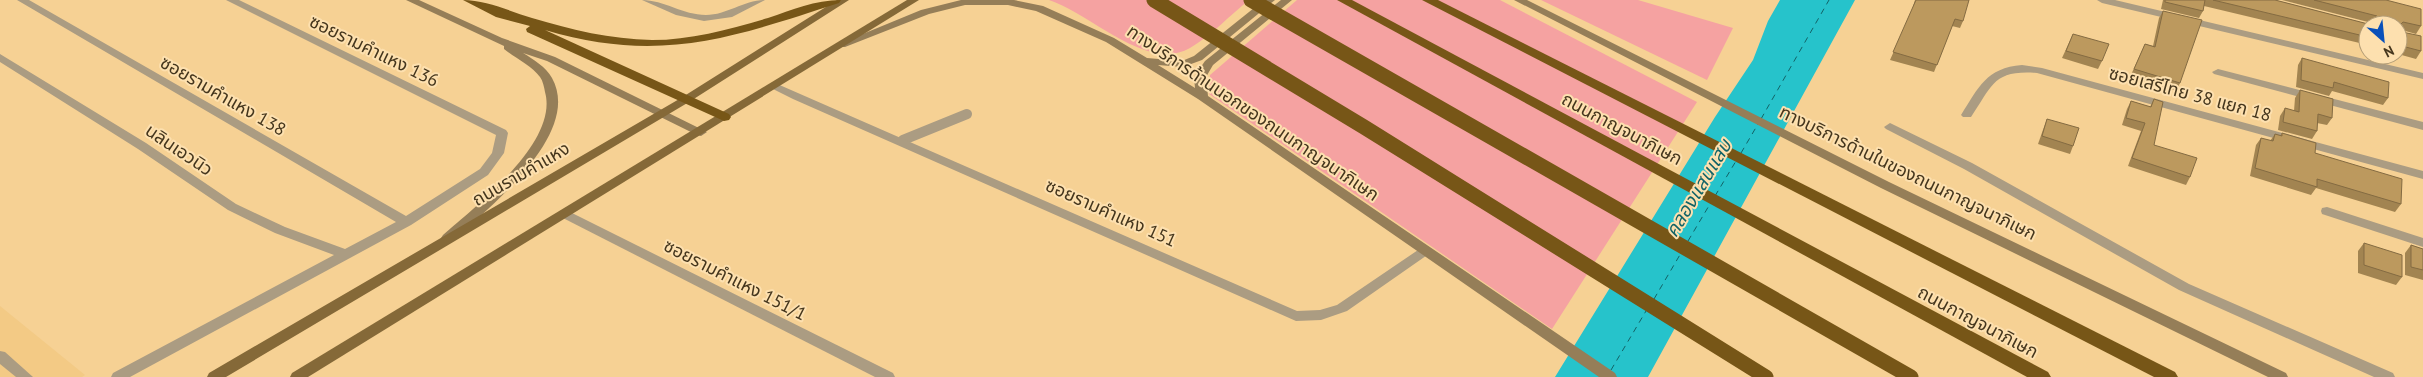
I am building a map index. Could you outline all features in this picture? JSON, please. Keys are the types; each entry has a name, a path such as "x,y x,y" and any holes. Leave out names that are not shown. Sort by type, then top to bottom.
{"highway":[{"path":"469,0 579,53 724,118"},
{"path":"492,10 569,33 603,40 629,43 658,43 695,40 733,32 835,0"},
{"path":"1154,0 1364,127 1766,377"},
{"path":"1251,0 1911,377"},
{"name":"ถนนกาญจนาภิเษก","path":"1343,0 2042,377"},
{"path":"1428,0 2169,377"}],"main road":[{"path":"411,0 498,40 552,59 701,132"},
{"name":"ถนนรามคำแหง","path":"214,377 662,114 844,0"},
{"path":"297,377 724,118 914,0"},
{"path":"1143,60 1183,64 1198,58 1270,0"},
{"path":"1202,97 1200,77 1208,63 1287,0"},
{"name":"ทางบริการด้านในของถนนกาญจนาภิเษก","path":"1519,0 1634,56 1885,185 2281,377"},
{"name":"ทางบริการด้านนอกของถนนกาญจนาภิเษก","path":"841,45 924,12 965,2 1008,2 1039,8 1110,40 1202,97 1610,377"},
{"path":"448,238 526,161 541,140 553,105 552,90 546,76 498,40"}],"street":[{"name":"ซอยรามคำแหง 138","path":"22,0 406,222"},
{"name":"ซอยรามคำแหง 136","path":"231,0 502,133"},
{"path":"647,0 688,16 710,19 733,14 760,0"},
{"path":"2102,0 2423,76"},
{"name":"นลินเอวนิว","path":"0,57 142,146 232,207 280,230 347,255"},
{"name":"ซอยเสรีไทย 38 แยก 18","path":"1967,115 1994,76 2004,70 2022,68 2038,70 2423,175"},
{"path":"2218,72 2423,126"},
{"name":"ซอยรามคำแหง 151","path":"775,86 836,116 903,140 950,164 1296,316 1321,315 1342,308 1426,251"},
{"path":"1890,127 1968,166 2184,287 2388,377"},
{"name":"ถนนรามคำแหง","path":"118,377 406,222 484,172 498,153 502,133"},
{"path":"2327,211 2423,243"},
{"name":"ซอยรามคำแหง 151/1","path":"566,214 888,377"},
{"path":"2234,354 2268,377"},
{"path":"0,356 26,377"}],"lane":[{"path":"903,140 967,114"}],"shaded area":[{"path":"1049,0 1249,0 1198,43 1173,54 1156,53 1137,47"},
{"path":"1297,0 1500,0 1697,102 1552,329 1209,94 1210,75"},
{"path":"1541,0 1638,0 1733,28 1707,80"},
{"path":"0,306 85,375 82,377 0,377"}],"water":[{"name":"คลองแสนแสบ","path":"1780,0 1855,0 1648,377 1555,377 1715,117 1753,60 1768,21"}],"building":[{"path":"1916,0 1969,0 1963,21 1955,19 1937,65 1893,52"},
{"path":"2165,0 2205,0 2203,11 2165,2"},
{"path":"2213,0 2275,0 2358,21 2358,35"},
{"path":"2314,0 2386,0 2421,9 2421,26 2408,23 2408,15 2373,15"},
{"path":"2163,11 2202,20 2180,83 2134,69 2145,44 2155,47"},
{"path":"2408,33 2421,36 2421,51 2408,48"},
{"path":"2073,34 2109,44 2102,61 2066,51"},
{"path":"2302,58 2389,82 2388,98 2334,82 2333,88 2301,80"},
{"path":"2300,90 2333,99 2332,118 2318,114 2317,131 2283,122 2285,108 2299,112"},
{"path":"2154,99 2163,102 2154,145 2197,158 2190,177 2132,158 2145,123 2126,118 2131,101 2151,107"},
{"path":"2047,119 2079,128 2073,146 2042,136"},
{"path":"2282,133 2316,143 2315,153 2402,179 2401,204 2317,179 2317,187 2255,168 2261,138 2273,141 2275,134 2282,136"},
{"path":"2364,243 2402,255 2402,277 2364,265"},
{"path":"2411,245 2423,249 2423,270 2411,267"}],"ferry route":[{"path":"1761,119 1829,0"},
{"path":"1741,153 1758,124"},
{"path":"1715,196 1736,161"},
{"path":"1688,241 1710,204"},
{"path":"1654,299 1681,253"},
{"path":"1611,370 1646,311"}]}
